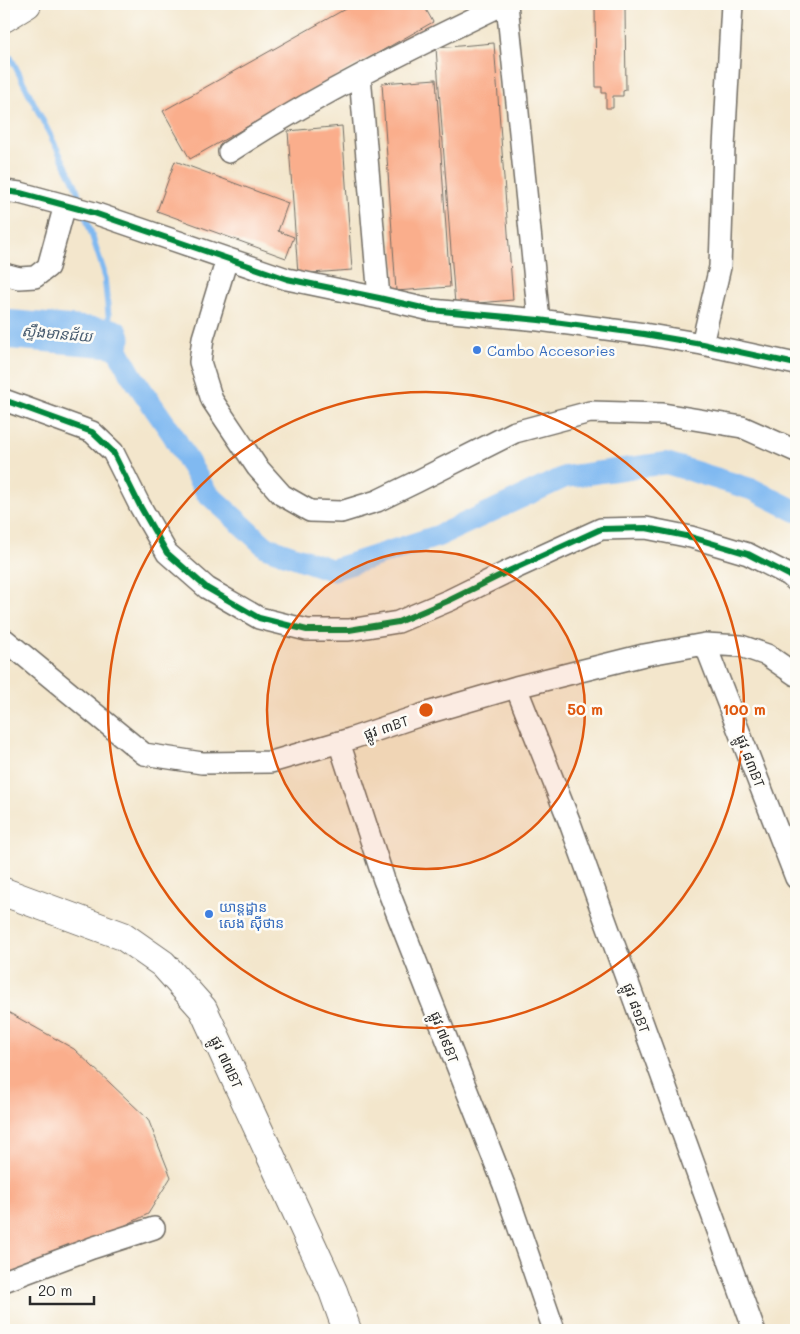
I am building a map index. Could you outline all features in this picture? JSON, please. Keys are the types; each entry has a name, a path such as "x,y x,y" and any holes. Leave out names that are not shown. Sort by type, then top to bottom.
{"street":[{"path":"229,152 269,126 360,76 431,39 506,4 539,320"},
{"path":"702,344 720,267 732,4"},
{"path":"360,76 378,298"},
{"path":"4,191 94,212 227,260 287,279 431,310 539,320 634,333 702,344 796,364"},
{"path":"4,274 19,278 35,277 48,267 67,205"},
{"path":"227,260 202,338 200,362 212,400 257,467 282,495 310,511 341,512 377,501 515,432 590,412 663,414 742,427 796,451"},
{"path":"4,400 92,432 113,452 140,506 167,553 207,588 259,618 307,630 349,630 398,622 601,530 646,528 691,537 748,554 796,580"},
{"name":"ផ្លូវ ៣BT","path":"4,639 144,754 202,763 271,762 516,687 644,655 705,644 741,646 767,655 796,675"},
{"name":"ផ្លូវ ៨៣BT","path":"705,644 796,878"},
{"name":"ផ្លូវ ៨១BT","path":"516,687 570,823 754,1330"},
{"name":"ផ្លូវ ៧៩BT","path":"339,742 384,880 504,1185 554,1330"},
{"name":"ផ្លូវ ៧៧BT","path":"4,892 123,936 163,964 203,1009 333,1291 347,1330"},
{"path":"4,1281 92,1248 154,1228"}],"building":[{"path":"354,4 423,4 433,22 190,159 163,111"},
{"path":"595,8 625,8 626,90 623,91 623,96 613,96 613,108 606,108 606,93 602,93 602,87 596,87"},
{"path":"494,43 513,300 455,305 436,48"},
{"path":"436,79 450,287 396,291 382,83"},
{"path":"342,126 352,270 298,274 288,131"},
{"path":"175,161 288,203 278,231 294,237 286,258 157,211"},
{"path":"4,1010 74,1049 148,1119 171,1177 148,1214 70,1253 4,1277"}],"waterway":[{"path":"11,58 75,184 82,205"},
{"path":"85,214 104,272 111,338"},
{"name":"ស្ទឹងមានជ័យ","path":"4,329 111,338"},
{"path":"111,338 132,376 173,435 206,492 266,547 332,570 438,536 565,477 666,463 754,490 796,511"}],"cycle path":[{"path":"4,191 20,193 94,213 287,279 431,310 539,320 644,334 796,364"},
{"path":"4,400 92,432 113,452 140,506 167,553 207,588 259,618 307,630 349,630 398,622 450,600 601,529 646,528 691,537 748,554 789,575 796,581"}],"place":[{"name":"Cambo Accesories","path":"477,350"},
{"name":"យាន្ដដ្ឋាន សេង ស៊ីថាន","path":"209,914"}]}
